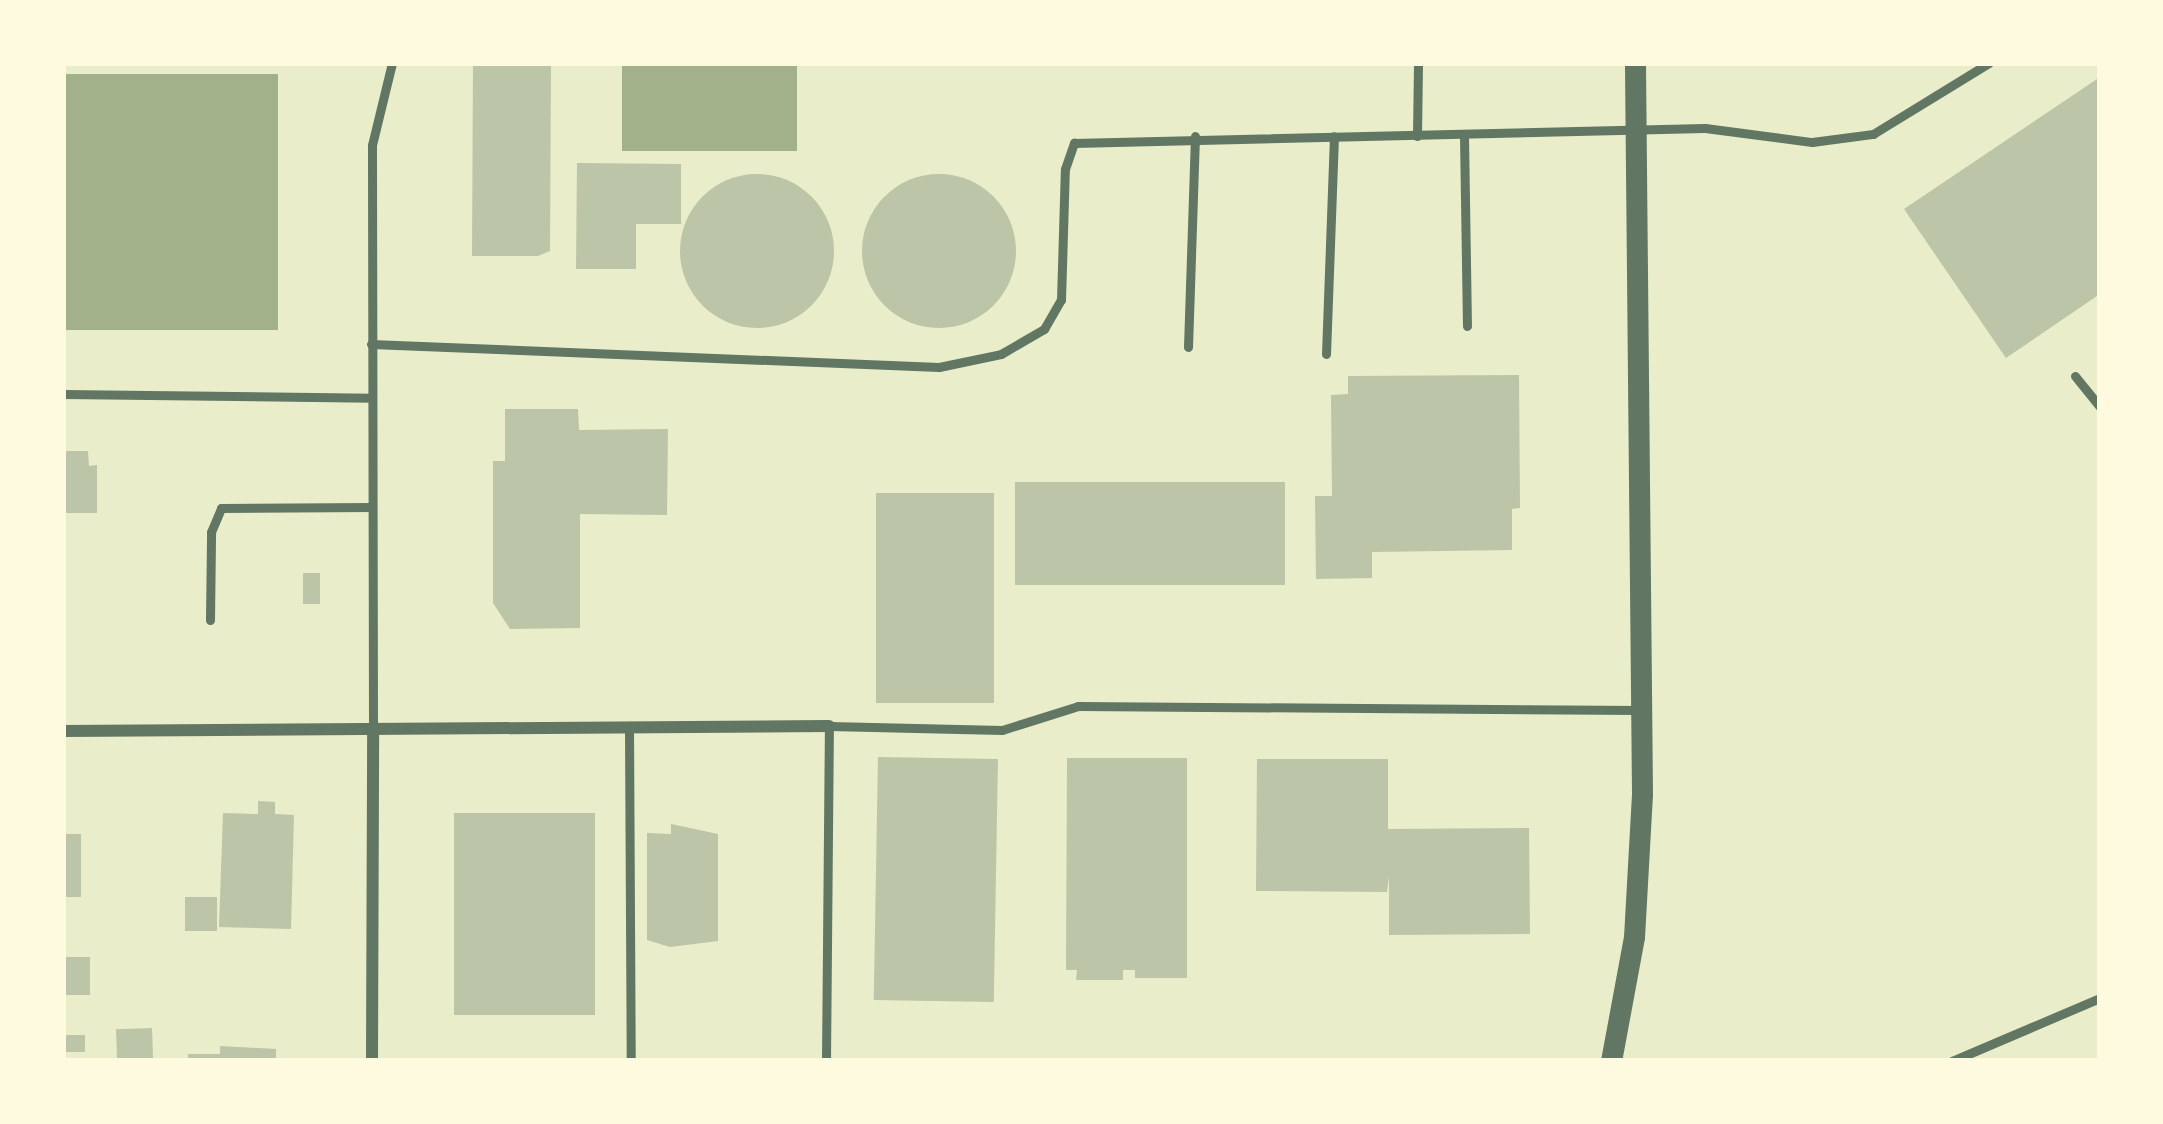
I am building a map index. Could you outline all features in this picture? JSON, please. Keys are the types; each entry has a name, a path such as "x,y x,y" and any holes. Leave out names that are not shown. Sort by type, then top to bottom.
{"street":[{"path":"1611,1061 1634,937 1641,710 1635,63"},
{"path":"63,731 829,726"},
{"path":"372,1061 373,730"}],"lane":[{"path":"373,730 372,145 392,63"},
{"path":"1417,136 1418,63"},
{"path":"371,344 939,367 1001,354 1045,329 1061,299 1065,169 1074,142 1195,136 1636,136 1705,128 1812,142 1873,134 1989,63"},
{"path":"1188,346 1195,136"},
{"path":"1326,353 1334,136"},
{"path":"1464,136 1468,326"},
{"path":"2074,376 2100,407"},
{"path":"63,394 372,398"},
{"path":"210,620 211,532 221,508 372,507"},
{"path":"826,1061 829,726 1002,730 1078,706 1641,710"},
{"path":"628,728 631,1061"},
{"path":"1952,1061 2100,998"}],"shaded area":[{"path":"622,63 797,63 797,151 622,151"},
{"path":"63,74 278,74 278,330 63,330"}],"building":[{"path":"473,63 551,63 550,251 538,256 472,256"},
{"path":"2100,77 2100,294 2006,358 1904,209"},
{"path":"577,163 681,164 681,224 636,224 636,269 576,269"},
{"path":"757,174 786,180 811,197 828,222 834,251 828,280 811,305 786,322 757,328 728,322 703,305 686,280 680,251 686,222 703,197 728,180"},
{"path":"939,174 969,180 994,196 1010,221 1016,251 1010,281 994,306 969,322 939,328 909,322 884,306 868,281 862,251 868,221 884,196 909,180"},
{"path":"1519,375 1520,508 1512,509 1512,550 1372,552 1372,578 1316,579 1315,496 1332,496 1331,395 1348,394 1348,376"},
{"path":"505,409 578,409 579,430 668,429 667,515 580,514 580,628 510,629 493,603 493,461 505,461"},
{"path":"63,451 88,451 89,466 97,465 97,513 63,513"},
{"path":"1015,482 1285,482 1285,585 1015,585"},
{"path":"876,493 994,493 994,703 876,703"},
{"path":"303,573 320,573 320,604 303,604"},
{"path":"878,757 998,759 994,1002 874,1000"},
{"path":"1067,758 1187,758 1187,978 1135,978 1135,970 1123,970 1123,980 1076,980 1077,970 1066,970"},
{"path":"1257,759 1388,759 1388,829 1529,828 1530,934 1389,935 1389,876 1387,892 1256,891"},
{"path":"258,801 275,802 275,814 294,815 291,929 219,927 223,813 258,814"},
{"path":"454,813 595,813 595,1015 454,1015"},
{"path":"671,824 718,834 718,941 670,947 647,940 647,833 671,834"},
{"path":"63,834 81,834 81,897 63,897"},
{"path":"185,897 217,897 217,931 185,931"},
{"path":"63,957 90,957 90,995 63,995"},
{"path":"152,1028 153,1061 117,1061 116,1029"},
{"path":"63,1035 85,1035 85,1052 63,1052"},
{"path":"220,1046 276,1049 276,1061 188,1061 188,1054 220,1054"}]}
